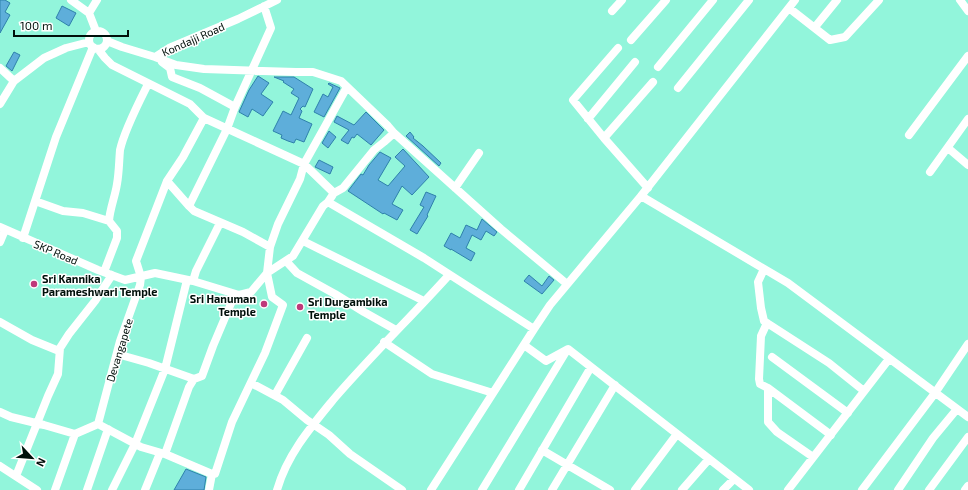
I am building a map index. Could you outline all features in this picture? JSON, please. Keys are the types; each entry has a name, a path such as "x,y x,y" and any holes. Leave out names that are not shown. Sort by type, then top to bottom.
{"street":[{"path":"71,0 89,13 96,31"},
{"path":"89,13 97,0"},
{"name":"Kondajji Road","path":"107,41 155,57 169,48 238,19 277,0"},
{"path":"612,11 622,0"},
{"path":"631,40 666,0"},
{"path":"658,67 713,0"},
{"path":"678,88 749,0"},
{"path":"431,490 550,305 648,188 796,0"},
{"path":"815,27 837,0"},
{"path":"789,8 830,40 845,37 879,0"},
{"path":"960,0 968,11"},
{"path":"190,206 227,129 235,107 253,71 271,28 264,6"},
{"path":"0,104 14,81 44,58 66,48 104,46 107,41 104,33 96,31"},
{"path":"96,31 90,36 94,46 112,65 190,104 204,118 304,164 334,193"},
{"path":"23,238 56,137 94,46"},
{"path":"618,48 573,100 648,188"},
{"path":"909,135 968,56"},
{"path":"155,57 176,65 204,69 313,72 341,81 394,133 455,188 567,284"},
{"path":"155,57 170,68 172,77 200,88 235,107"},
{"path":"588,119 635,62"},
{"path":"0,68 14,81"},
{"path":"604,138 653,82"},
{"path":"109,221 110,210 114,199 119,174 120,150 134,112 148,84"},
{"path":"211,488 212,474 215,474 232,422 265,353 283,306 272,297 267,273 270,247 278,224 300,178 304,164 347,87"},
{"path":"141,277 136,261 167,181 183,157 204,118"},
{"path":"930,172 968,119"},
{"path":"145,490 162,454 189,387 194,379 202,376 235,294 239,295 251,292 267,273 294,256 323,206 328,202 334,193 343,188 374,150 394,133"},
{"path":"948,148 968,165"},
{"path":"455,188 480,153"},
{"path":"167,181 194,211 243,232 270,247"},
{"path":"641,196 788,283 968,417"},
{"path":"16,476 58,374 60,348 95,301 108,273 117,238 117,231 109,221 83,213 63,211 35,201"},
{"path":"328,202 424,258 534,329"},
{"path":"112,490 135,444 165,369 190,280 220,223"},
{"path":"0,242 3,229"},
{"name":"SKP Road","path":"3,229 125,280 155,273 190,280 235,294"},
{"path":"303,241 424,301"},
{"path":"286,261 297,273 396,330"},
{"path":"764,269 758,282 764,321 829,363 864,391"},
{"path":"277,490 289,457 313,424 384,342 449,274"},
{"name":"Devangapete","path":"98,424 120,341 140,285 141,277"},
{"path":"0,322 32,340 59,351"},
{"path":"767,323 761,336 760,384 768,388 831,435"},
{"path":"275,395 307,338"},
{"path":"384,342 432,374 493,393"},
{"path":"862,490 935,393 968,344"},
{"path":"524,345 546,361 568,349"},
{"path":"568,349 749,490"},
{"path":"482,490 568,349"},
{"path":"117,354 194,379"},
{"path":"772,357 848,413"},
{"path":"788,490 889,358"},
{"path":"519,490 591,367"},
{"path":"251,382 283,400 329,435 350,454 402,490"},
{"path":"552,490 615,386"},
{"path":"768,388 768,422 777,432 813,457"},
{"path":"898,490 932,438 957,409"},
{"path":"0,412 10,418 44,425 75,434 98,424 135,444 212,474"},
{"path":"87,490 108,429"},
{"path":"55,490 75,434"},
{"path":"635,490 677,434"},
{"path":"929,490 968,437"},
{"path":"542,450 610,490"},
{"path":"682,490 709,459"},
{"path":"0,466 37,490"},
{"path":"723,490 734,479"},
{"path":"965,490 968,486"}],"building":[{"path":"0,0 5,0 10,3 5,12 10,15 0,33"},
{"path":"62,6 76,13 69,26 56,18"},
{"path":"14,52 20,55 12,71 6,66"},
{"path":"258,76 269,83 261,94 273,102 263,116 252,109 248,117 239,112 249,90"},
{"path":"274,77 294,77 313,89 305,107 303,106 300,109 302,111 299,118 312,124 304,142 296,139 294,143 288,141 281,138 282,135 273,131 283,111 291,115 299,98 291,93 294,89 283,82 284,81"},
{"path":"329,83 340,88 324,117 314,112 323,94 328,97 333,87 328,84"},
{"path":"366,112 384,130 371,145 357,134 354,138 352,137 348,144 341,140 349,130 334,122 337,116 354,125"},
{"path":"329,131 336,137 328,148 322,143"},
{"path":"410,132 414,137 413,138 441,163 439,166 406,136"},
{"path":"403,149 429,177 412,195 402,186 392,204 403,210 397,220 384,213 383,214 348,191 361,174 363,175 380,152 391,158 378,180 388,186 405,166 395,157"},
{"path":"319,160 333,167 330,174 315,167"},
{"path":"426,192 436,196 427,215 428,216 417,234 410,230 424,207 420,205"},
{"path":"482,219 497,232 494,236 486,231 481,240 472,235 466,248 475,253 471,261 444,246 451,233 460,238 466,225 477,230"},
{"path":"529,275 542,286 549,276 554,280 542,294 524,281"},
{"path":"186,469 206,477 204,490 174,490"}],"place":[{"name":"Sri Kannika Parameshwari Temple","path":"34,284"},
{"name":"Sri Hanuman Temple","path":"264,304"},
{"name":"Sri Durgambika Temple","path":"300,307"}]}
